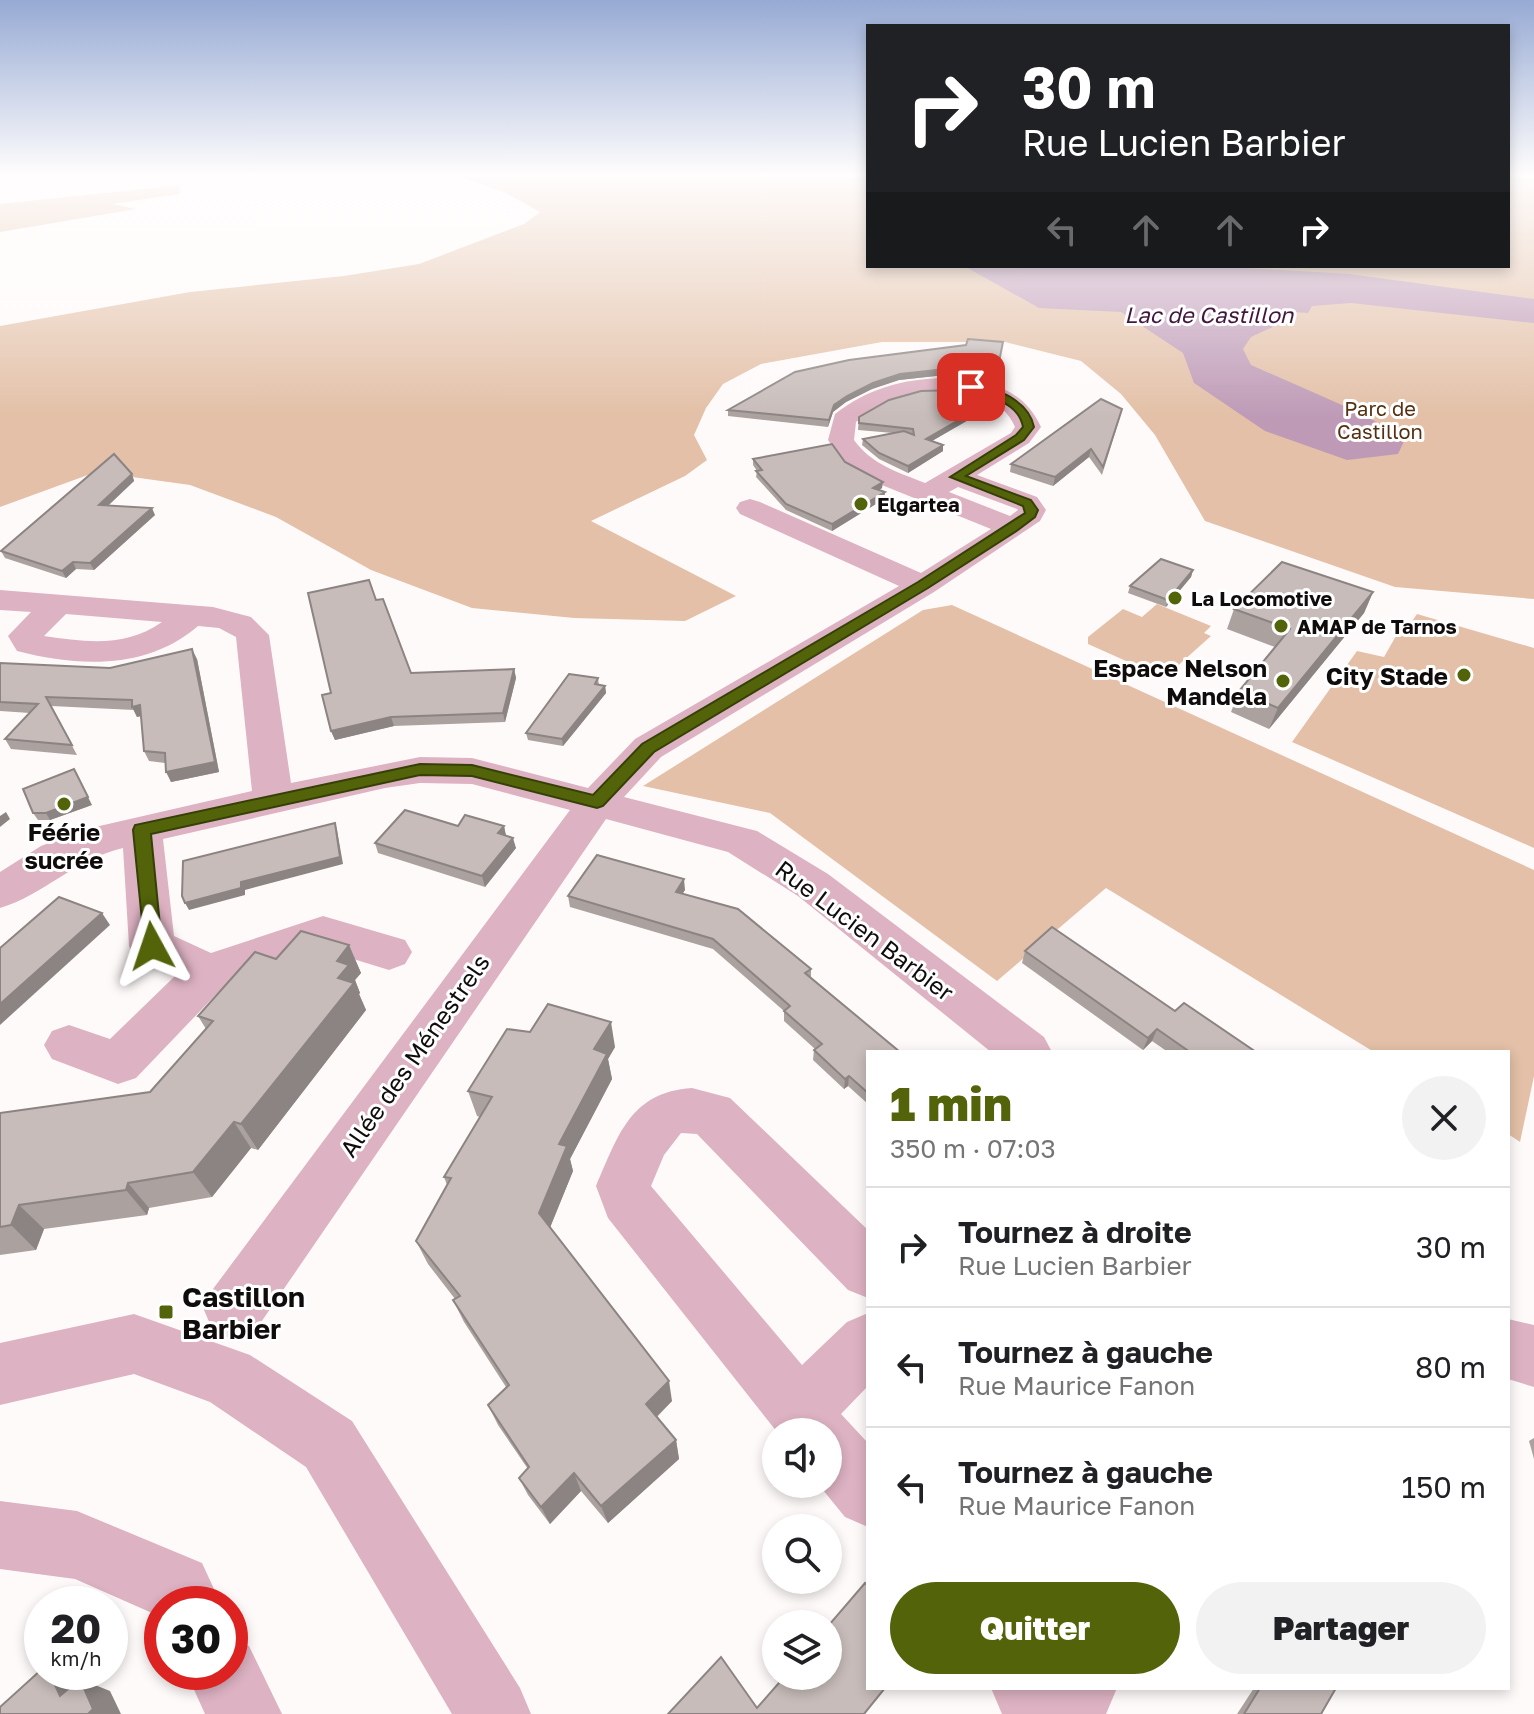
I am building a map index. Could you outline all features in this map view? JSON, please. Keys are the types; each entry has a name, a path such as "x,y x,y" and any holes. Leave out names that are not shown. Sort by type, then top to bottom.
{"street":[{"path":"928,493 1020,438 1028,427 1026,416 1015,403 971,387 914,386 888,392 844,419 841,440 855,460 872,471 1013,528 1030,515 1032,510 1027,503 956,477"},
{"path":"750,508 923,585"},
{"name":"Allée des Ménestrels","path":"234,1310 597,802 648,748 1013,528"},
{"path":"0,600 232,620 252,635 273,799"},
{"path":"12,643 58,604"},
{"path":"12,643 129,652 152,646 171,635 190,615"},
{"name":"Rue Lucien Barbier","path":"0,892 56,857 97,840 273,799 420,770 472,771 742,841 813,885 1024,1050"},
{"path":"142,830 152,946 209,972"},
{"path":"69,1045 118,1063 209,972 323,933 389,952"},
{"path":"806,1418 628,1200 623,1186 654,1124 669,1111 681,1109 712,1114 866,1268"},
{"path":"0,1374 134,1344 228,1377 329,1444 494,1714"},
{"path":"822,1418 866,1346"},
{"path":"1510,1350 1534,1356"},
{"path":"842,1462 866,1492"},
{"path":"0,1535 77,1545 172,1586"},
{"path":"232,1690 245,1714"},
{"path":"1030,1690 1049,1714"},
{"path":"1062,1714 1079,1690"}],"green space":[{"name":"Parc de Castillon","path":"437,257 866,257 866,268 1510,268 1510,257 1534,257 1534,599 1395,587 1205,521 1155,435 1121,394 1081,361 1005,342 882,342 761,364 723,384 706,408 694,435 707,460 685,476 591,521 736,596 685,621 574,618 472,608 371,570 276,517 190,485 96,472 0,507 0,326 190,292 344,276 419,264"},
{"path":"1157,604 1211,626 1204,633 1211,636 1164,678 1088,644 1088,637 1123,609 1142,617"},
{"path":"952,605 1534,870 1534,1076 1520,1142 1510,1135 1510,1050 1371,1050 1106,888 997,981 770,813 643,786 923,610"},
{"path":"1417,614 1534,648 1534,848 1292,742 1357,651 1384,657 1400,629 1406,630"}],"water":[{"name":"Lac de Castillon","path":"968,268 1248,268 1349,274 1534,299 1534,323 1351,303 1312,306 1308,313 1279,311 1277,325 1251,337 1243,349 1251,365 1406,437 1398,454 1347,460 1265,431 1194,383 1183,353 1121,312 1039,308"}],"building":[{"path":"968,339 1003,342 996,377 946,369 900,374 847,396 834,405 829,420 728,410 795,372 849,360 966,345"},
{"path":"956,390 991,399 926,439 943,445 908,466 879,453 863,439 904,431 914,435 913,429 859,423 859,417 889,400 921,391"},
{"path":"1101,399 1122,409 1103,467 1091,449 1055,477 1011,464"},
{"path":"832,444 845,462 883,482 873,488 885,492 832,524 786,504 756,471 762,470 753,459"},
{"path":"114,454 132,474 99,505 152,508 90,563 73,562 62,571 1,551"},
{"path":"1161,559 1193,570 1168,600 1130,586"},
{"name":"Espace Nelson Mandela","path":"1282,562 1373,592 1278,708 1239,691 1290,629 1234,609"},
{"path":"369,580 376,600 383,599 411,673 514,669 503,713 391,717 331,731 322,695 331,693 308,593"},
{"path":"192,649 215,762 166,772 165,753 144,751 140,705 132,707 132,700 46,697 72,745 5,739 38,704 0,702 0,663 110,668"},
{"path":"569,674 598,678 595,684 605,686 562,739 526,733"},
{"path":"74,769 88,797 46,813 33,813 23,789"},
{"path":"405,810 458,826 465,815 504,826 498,833 513,838 482,876 375,843"},
{"path":"335,823 340,857 241,882 241,888 185,903 182,896 183,861"},
{"path":"597,855 684,879 676,892 738,909 811,969 805,973 898,1050 866,1050 866,1091 849,1076 845,1079 814,1050 822,1044 784,1011 790,1006 713,939 568,896"},
{"path":"59,897 102,913 0,1004 0,948"},
{"path":"1052,927 1175,1011 1184,1003 1253,1050 1187,1050 1157,1029 1148,1038 1025,951"},
{"path":"301,931 349,945 337,961 349,965 338,978 354,983 241,1124 234,1122 193,1172 128,1183 126,1190 19,1205 11,1225 0,1227 0,1113 150,1092 213,1021 198,1016 255,952 276,959"},
{"path":"548,1004 611,1022 594,1049 607,1054 559,1144 567,1146 539,1213 669,1381 646,1404 676,1440 601,1506 574,1473 541,1507 519,1478 529,1467 488,1405 509,1385 453,1300 460,1296 416,1241 451,1178 444,1177 492,1097 468,1091 507,1029 530,1032"},
{"path":"865,1583 866,1690 883,1690 864,1714 668,1714 721,1657 757,1708 773,1690 842,1690 842,1610"},
{"path":"24,1685 24,1690 57,1690 60,1696 67,1690 85,1690 93,1709 88,1714 0,1714 0,1707"},
{"path":"1259,1690 1335,1690 1321,1714 1244,1714"}],"place":[{"name":"Elgartea","path":"861,504"},
{"name":"La Locomotive","path":"1175,598"},
{"name":"AMAP de Tarnos","path":"1281,626"},
{"name":"City Stade","path":"1464,675"},
{"name":"Espace Nelson Mandela","path":"1283,681"},
{"name":"Féérie sucrée","path":"64,804"},
{"name":"Castillon Barbier","path":"166,1312"}],"route":[{"path":"152,946 142,830 273,799 420,770 472,771 597,802 648,748 1013,528 1030,515 1032,510 1027,503 956,477 1020,438 1028,427 1026,416 1015,403 971,387"}]}
